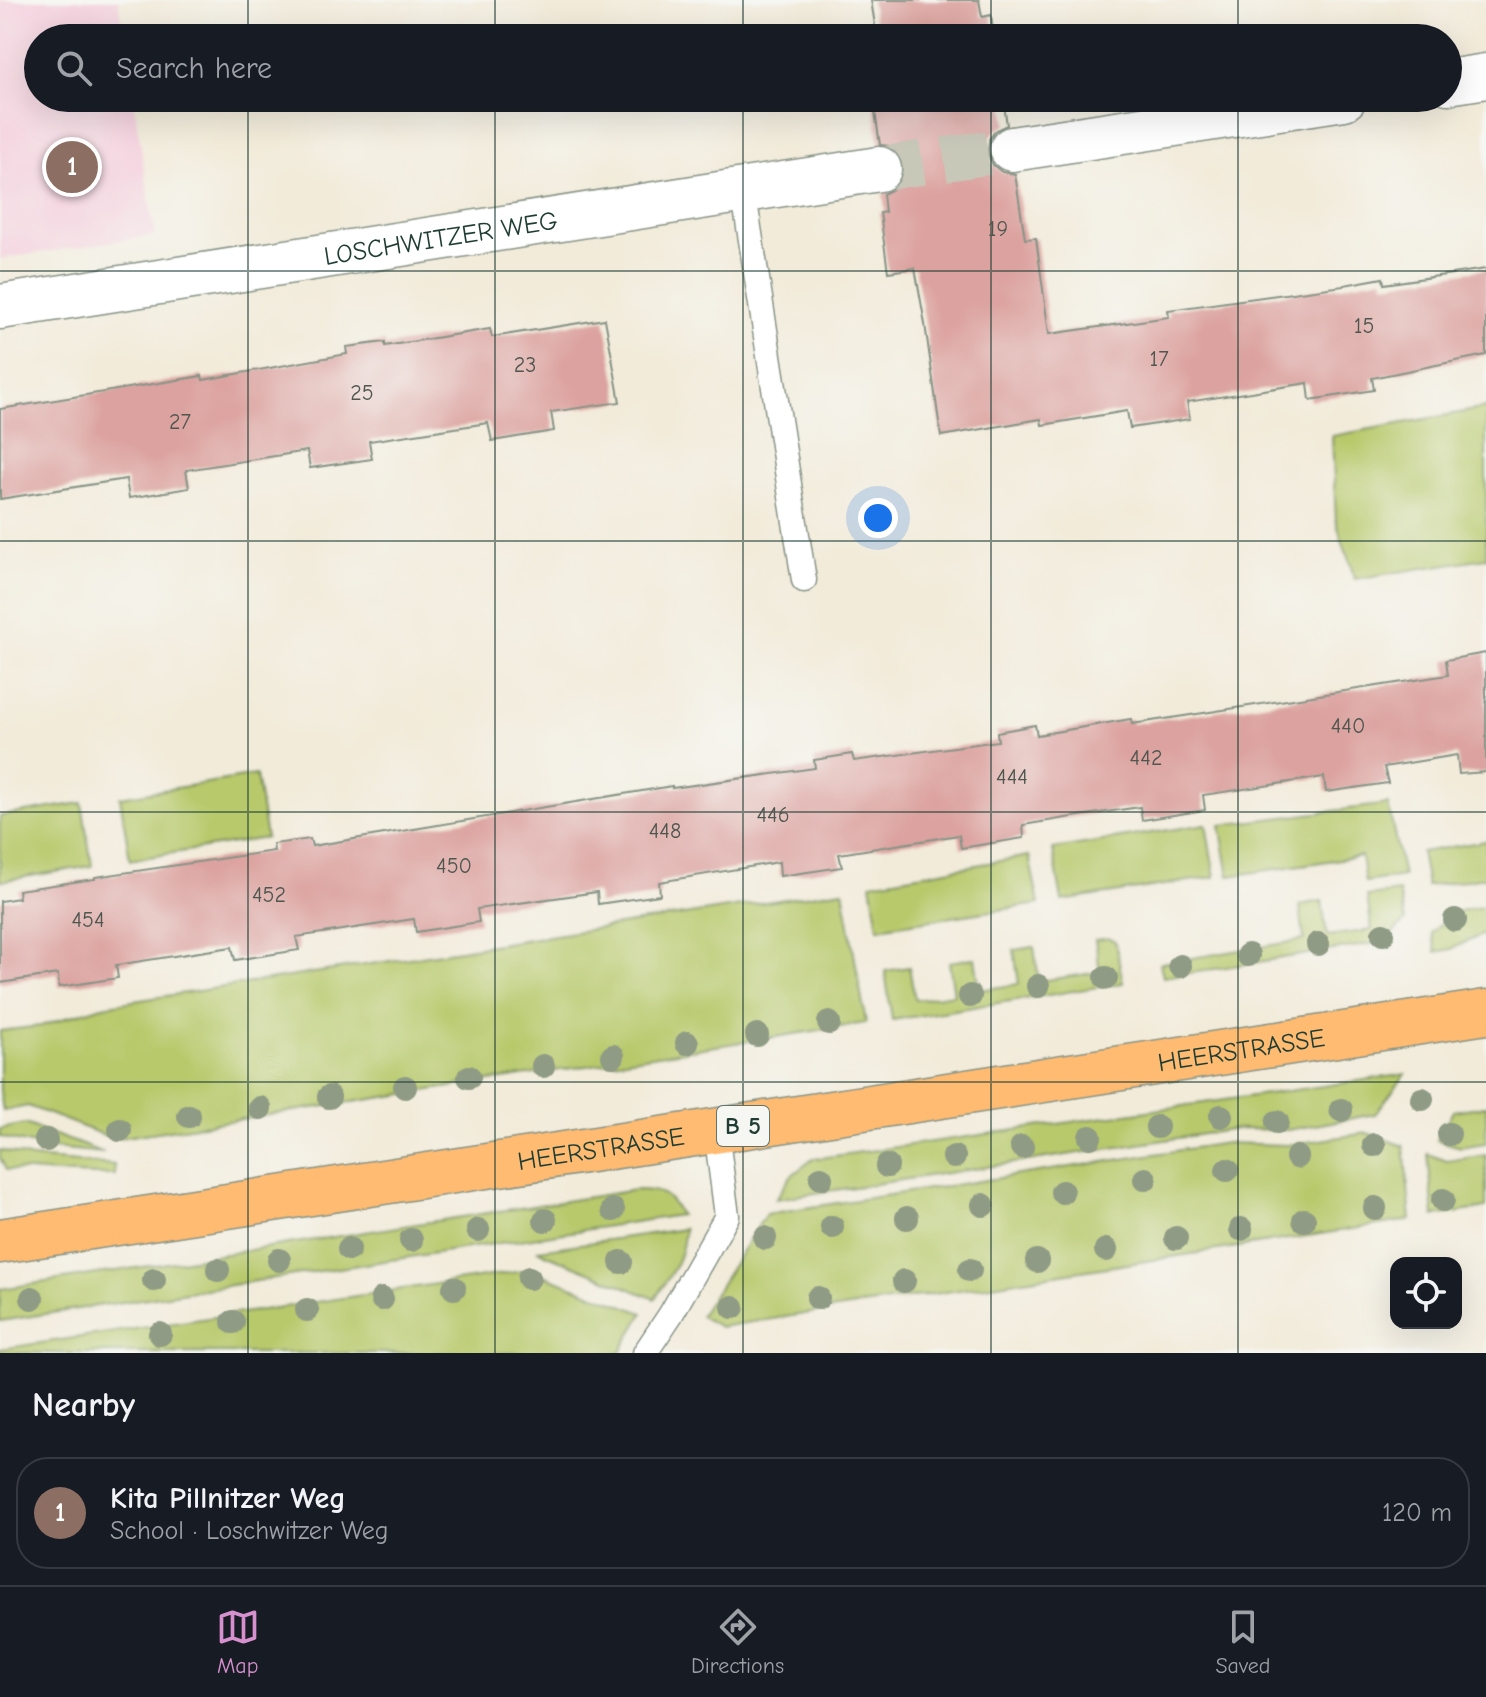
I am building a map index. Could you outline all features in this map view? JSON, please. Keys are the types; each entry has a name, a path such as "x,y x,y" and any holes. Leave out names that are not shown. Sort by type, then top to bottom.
{"main road":[{"name":"HEERSTRASSE","path":"0,1241 1486,1012"}],"street":[{"path":"1462,80 1486,76"},
{"path":"1012,149 1253,112"},
{"name":"LOSCHWITZER WEG","path":"0,307 879,169"}],"lane":[{"path":"743,189 804,580"},
{"path":"645,1353 727,1216 716,1131"}],"shaded area":[{"path":"0,0 118,0 122,24 24,24 24,112 135,112 155,235 0,259"}],"green space":[{"path":"1486,408 1486,558 1355,579 1336,521 1332,436"},
{"path":"256,775 266,838 130,860 120,797"},
{"path":"82,803 92,866 0,881 0,816"},
{"path":"1388,804 1403,876 1365,882 1361,856 1229,876 1220,825"},
{"path":"1206,824 1215,877 1062,901 1053,849"},
{"path":"1486,841 1486,877 1427,886 1421,852"},
{"path":"1029,856 1039,904 878,928 871,883"},
{"path":"843,890 866,1023 116,1138 28,1106 3,1111 0,1031 41,1026 102,1006"},
{"path":"1399,892 1405,921 1384,942 1163,977 1160,963 1304,940 1300,905 1322,901 1327,936 1372,930 1367,896"},
{"path":"1486,906 1486,933 1451,949 1436,952 1432,932 1454,912"},
{"path":"1108,938 1115,941 1123,983 892,1020 885,971 909,967 915,1000 954,994 949,962 975,958 980,990 1019,984 1014,950 1034,947 1039,981 1100,972 1095,940"},
{"path":"1406,1074 1375,1114 1288,1130 1237,1129 776,1199 791,1176 813,1159"},
{"path":"1486,1106 1486,1143 1460,1147 1437,1140 1453,1111"},
{"path":"25,1124 104,1153 43,1147 0,1137 0,1129"},
{"path":"1367,1133 1404,1146 1411,1220 720,1327 700,1316 766,1214 1226,1143 1287,1145"},
{"path":"0,1150 32,1158 114,1165 115,1175 6,1170"},
{"path":"1428,1154 1447,1161 1486,1155 1486,1208 1434,1216"},
{"path":"635,1190 662,1194 680,1215 0,1321 0,1289"},
{"path":"684,1229 679,1258 655,1299 538,1250"},
{"path":"530,1270 643,1313 620,1353 0,1353 0,1349"}],"building":[{"path":"871,0 979,0 982,17 991,15 992,24 875,24"},
{"path":"875,112 1005,112 1007,125 996,130 989,139 988,154 993,165 1002,172 1015,174 1025,239 1036,238 1049,334 1169,317 1168,310 1383,278 1384,284 1486,269 1486,355 1372,378 1374,390 1310,400 1308,383 1187,402 1190,419 1130,428 1127,411 1042,425 1041,419 941,436 915,268 888,272 880,213 885,212 883,194 895,188 902,179 904,166 898,153 889,146 880,145"},
{"path":"605,319 620,402 551,412 554,431 492,441 488,423 369,441 372,459 310,468 307,451 186,470 189,488 129,498 126,479 0,499 0,409 202,376 203,380 347,354 346,347 385,342 385,346 490,329 492,337"},
{"path":"1486,653 1486,772 1459,774 1457,755 1384,767 1388,783 1326,792 1324,777 1203,795 1205,810 1142,820 1140,807 1023,825 1024,838 961,848 959,835 839,854 842,867 780,876 779,862 659,882 660,895 598,904 597,892 477,909 479,922 416,932 414,919 296,937 299,950 235,960 232,947 116,965 118,978 59,987 58,974 0,983 0,901 19,898 18,890 274,851 273,844 310,839 312,846 672,786 815,768 814,760 852,754 854,761 998,741 997,732 1035,725 1037,735 1131,719 1132,724 1448,675 1446,660"}],"tunnel":[{"path":"879,169 1012,149"}],"place":[{"name":"Kita Pillnitzer Weg","path":"72,167"}]}
